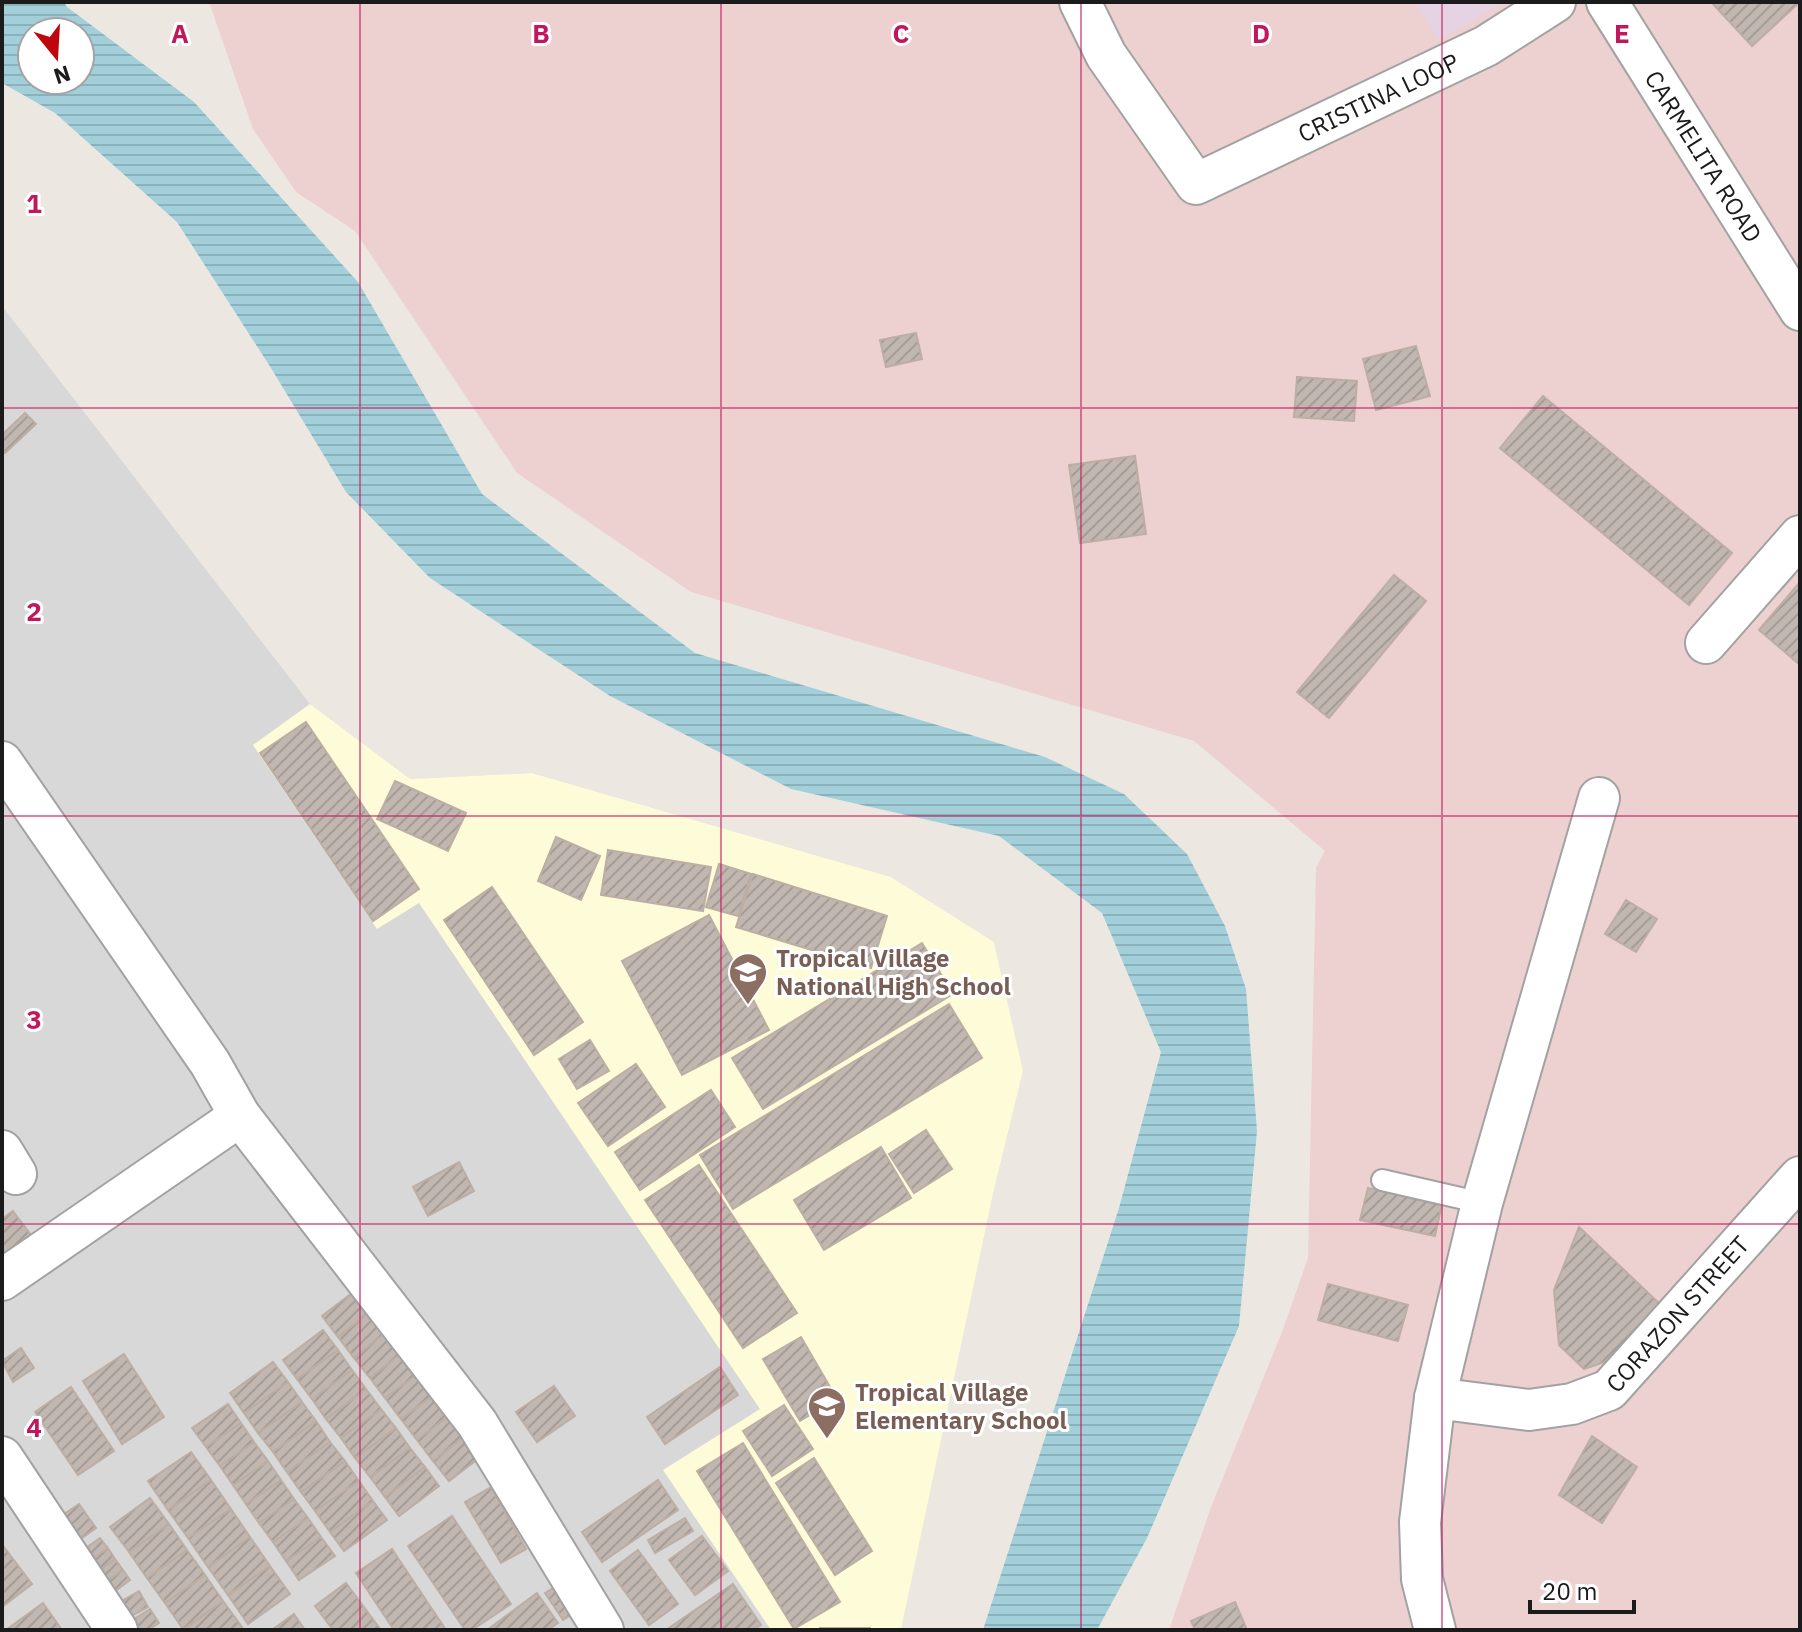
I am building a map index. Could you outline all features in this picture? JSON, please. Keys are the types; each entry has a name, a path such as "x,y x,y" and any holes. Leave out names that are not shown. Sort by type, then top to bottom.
{"street":[{"name":"CRISTINA LOOP","path":"1080,2 1106,55 1196,184 1486,46 1555,2"},
{"name":"CARMELITA ROAD","path":"1607,2 1800,310"},
{"path":"1706,643 1800,536"},
{"path":"2,762 210,1063 240,1116 477,1423 603,1630"},
{"path":"1435,1630 1422,1579 1420,1522 1435,1398 1482,1203 1599,798"},
{"path":"2,1280 240,1116"},
{"name":"CORAZON STREET","path":"1435,1398 1529,1410 1572,1404 1609,1390 1800,1177"},
{"path":"2,1457 117,1630"}],"lane":[{"path":"1382,1180 1482,1203"}],"shaded area":[{"path":"209,2 1800,2 1800,1630 1172,1630 1170,1627 1211,1507 1282,1332 1308,1258 1316,868 1325,851 1194,741 691,592 517,473 355,231 296,192 253,129"},
{"path":"1415,2 1503,2 1439,41"},
{"path":"2,306 310,704 410,779 532,773 891,877 994,942 1023,1071 993,1194 901,1630 2,1630"},
{"name":"Tropical Village National High School","path":"310,704 410,779 532,773 891,877 994,942 1023,1071 993,1194 901,1630 771,1630 663,1470 760,1409 419,903 377,929 253,745"}],"water":[{"path":"2,2 64,2 79,16 16,16 16,91 2,83"},
{"path":"96,29 194,102 358,282 482,494 695,653 1045,757 1124,794 1187,854 1225,926 1246,989 1257,1131 1239,1326 1147,1538 1097,1630 983,1630 1119,1208 1161,1052 1102,913 999,836 791,789 610,696 430,578 346,492 177,222 55,113 25,96 96,96"}],"building":[{"path":"1711,2 1800,2 1752,46"},
{"path":"916,333 922,359 886,367 880,340"},
{"path":"1416,346 1430,396 1376,410 1363,359"},
{"path":"1297,377 1357,381 1354,421 1294,417"},
{"path":"1543,396 1732,553 1689,605 1500,448"},
{"path":"25,413 36,424 5,453 2,450 2,435"},
{"path":"1135,456 1146,534 1080,543 1069,465"},
{"path":"1394,575 1426,601 1329,718 1297,692"},
{"path":"1800,582 1800,665 1759,630"},
{"path":"306,722 419,889 373,921 260,753"},
{"path":"395,781 466,813 448,851 377,819"},
{"path":"556,837 600,856 581,900 538,881"},
{"path":"608,850 711,867 703,911 601,895"},
{"path":"719,864 751,874 738,916 706,907"},
{"path":"753,874 887,916 871,968 736,927"},
{"path":"492,887 583,1022 534,1055 444,920"},
{"path":"1626,900 1657,919 1636,952 1605,934"},
{"path":"709,915 769,1030 682,1075 622,961"},
{"path":"922,943 953,994 763,1109 732,1058"},
{"path":"949,1004 982,1058 733,1209 700,1155"},
{"path":"590,1040 609,1071 577,1089 559,1059"},
{"path":"636,1064 665,1107 608,1146 578,1103"},
{"path":"711,1090 735,1127 640,1190 615,1152"},
{"path":"926,1130 952,1169 914,1193 889,1154"},
{"path":"881,1147 911,1198 824,1250 794,1200"},
{"path":"459,1162 474,1191 428,1216 413,1187"},
{"path":"699,1165 797,1313 743,1348 645,1200"},
{"path":"1368,1188 1442,1204 1435,1236 1360,1220"},
{"path":"13,1211 34,1239 2,1262 2,1219"},
{"path":"1579,1227 1662,1306 1608,1361 1584,1369 1559,1345 1554,1290"},
{"path":"1328,1284 1408,1305 1398,1341 1318,1320"},
{"path":"360,1287 375,1308 338,1337 322,1316"},
{"path":"375,1308 391,1328 354,1358 338,1337"},
{"path":"391,1328 407,1349 370,1378 354,1358"},
{"path":"323,1330 338,1350 297,1379 283,1360"},
{"path":"801,1337 837,1399 800,1421 763,1359"},
{"path":"21,1348 34,1368 13,1382 2,1361"},
{"path":"407,1349 423,1370 385,1398 370,1378"},
{"path":"338,1350 352,1370 312,1399 297,1379"},
{"path":"124,1354 164,1417 122,1444 83,1381"},
{"path":"273,1362 288,1382 244,1413 230,1393"},
{"path":"720,1367 738,1395 665,1444 647,1417"},
{"path":"352,1370 366,1389 326,1419 312,1399"},
{"path":"423,1370 439,1391 401,1419 385,1398"},
{"path":"288,1382 302,1402 258,1433 244,1413"},
{"path":"554,1386 575,1416 537,1442 516,1412"},
{"path":"71,1387 114,1451 78,1475 35,1412"},
{"path":"366,1389 381,1409 341,1438 326,1419"},
{"path":"439,1391 455,1411 417,1440 401,1419"},
{"path":"302,1402 316,1421 273,1452 258,1433"},
{"path":"228,1404 241,1423 206,1447 192,1428"},
{"path":"784,1405 813,1449 772,1476 743,1431"},
{"path":"381,1409 396,1428 355,1458 341,1438"},
{"path":"455,1411 471,1431 433,1461 417,1440"},
{"path":"316,1421 330,1442 287,1472 273,1452"},
{"path":"241,1423 254,1442 220,1466 206,1447"},
{"path":"396,1428 410,1448 370,1477 355,1458"},
{"path":"471,1431 487,1452 449,1481 433,1461"},
{"path":"1592,1436 1637,1467 1602,1523 1559,1495"},
{"path":"254,1442 268,1461 233,1485 220,1466"},
{"path":"330,1442 345,1461 301,1492 287,1472"},
{"path":"743,1443 840,1602 794,1629 697,1471"},
{"path":"410,1448 425,1467 385,1497 370,1477"},
{"path":"191,1452 211,1480 168,1510 148,1481"},
{"path":"814,1458 872,1551 835,1575 776,1483"},
{"path":"268,1461 281,1480 246,1504 233,1485"},
{"path":"345,1461 359,1481 315,1511 301,1492"},
{"path":"425,1467 439,1486 399,1516 385,1497"},
{"path":"211,1480 231,1509 188,1538 168,1510"},
{"path":"281,1480 294,1499 259,1523 246,1504"},
{"path":"658,1480 678,1510 602,1562 582,1532"},
{"path":"359,1481 373,1501 330,1532 315,1511"},
{"path":"491,1487 526,1549 501,1563 465,1502"},
{"path":"150,1498 169,1524 129,1552 110,1527"},
{"path":"294,1499 308,1518 273,1542 259,1523"},
{"path":"373,1501 387,1520 344,1551 330,1532"},
{"path":"79,1504 96,1528 72,1545 55,1520"},
{"path":"231,1509 250,1537 208,1567 188,1538"},
{"path":"452,1516 511,1604 472,1630 465,1630 408,1546"},
{"path":"308,1518 321,1537 286,1561 273,1542"},
{"path":"685,1518 693,1531 655,1553 648,1540"},
{"path":"169,1524 187,1550 147,1578 129,1552"},
{"path":"702,1536 728,1571 695,1595 669,1560"},
{"path":"250,1537 270,1566 228,1595 208,1567"},
{"path":"321,1537 335,1556 299,1580 286,1561"},
{"path":"100,1538 108,1548 84,1565 77,1554"},
{"path":"4,1547 32,1584 2,1607 2,1549"},
{"path":"108,1548 115,1559 92,1576 84,1565"},
{"path":"392,1549 446,1630 394,1630 356,1573"},
{"path":"187,1550 205,1575 165,1603 147,1578"},
{"path":"638,1550 678,1604 649,1625 610,1571"},
{"path":"115,1559 123,1570 99,1586 92,1576"},
{"path":"270,1566 290,1594 248,1624 228,1595"},
{"path":"123,1570 130,1580 107,1597 99,1586"},
{"path":"205,1575 223,1601 183,1629 165,1603"},
{"path":"346,1583 381,1630 333,1630 315,1606"},
{"path":"561,1583 579,1610 563,1620 545,1593"},
{"path":"733,1584 761,1625 753,1630 666,1630"},
{"path":"139,1591 148,1607 122,1621 113,1606"},
{"path":"537,1593 558,1623 548,1630 487,1630"},
{"path":"223,1601 242,1627 237,1630 184,1630"},
{"path":"1235,1602 1247,1630 1195,1630 1191,1621"},
{"path":"43,1603 62,1630 6,1630"},
{"path":"150,1609 159,1623 148,1630 130,1630 126,1624"},
{"path":"294,1614 305,1630 272,1630"},
{"path":"870,1628 870,1630 820,1630"}],"place":[{"name":"Tropical Village National High School","path":"748,1006"},
{"name":"Tropical Village Elementary School","path":"827,1440"}]}
